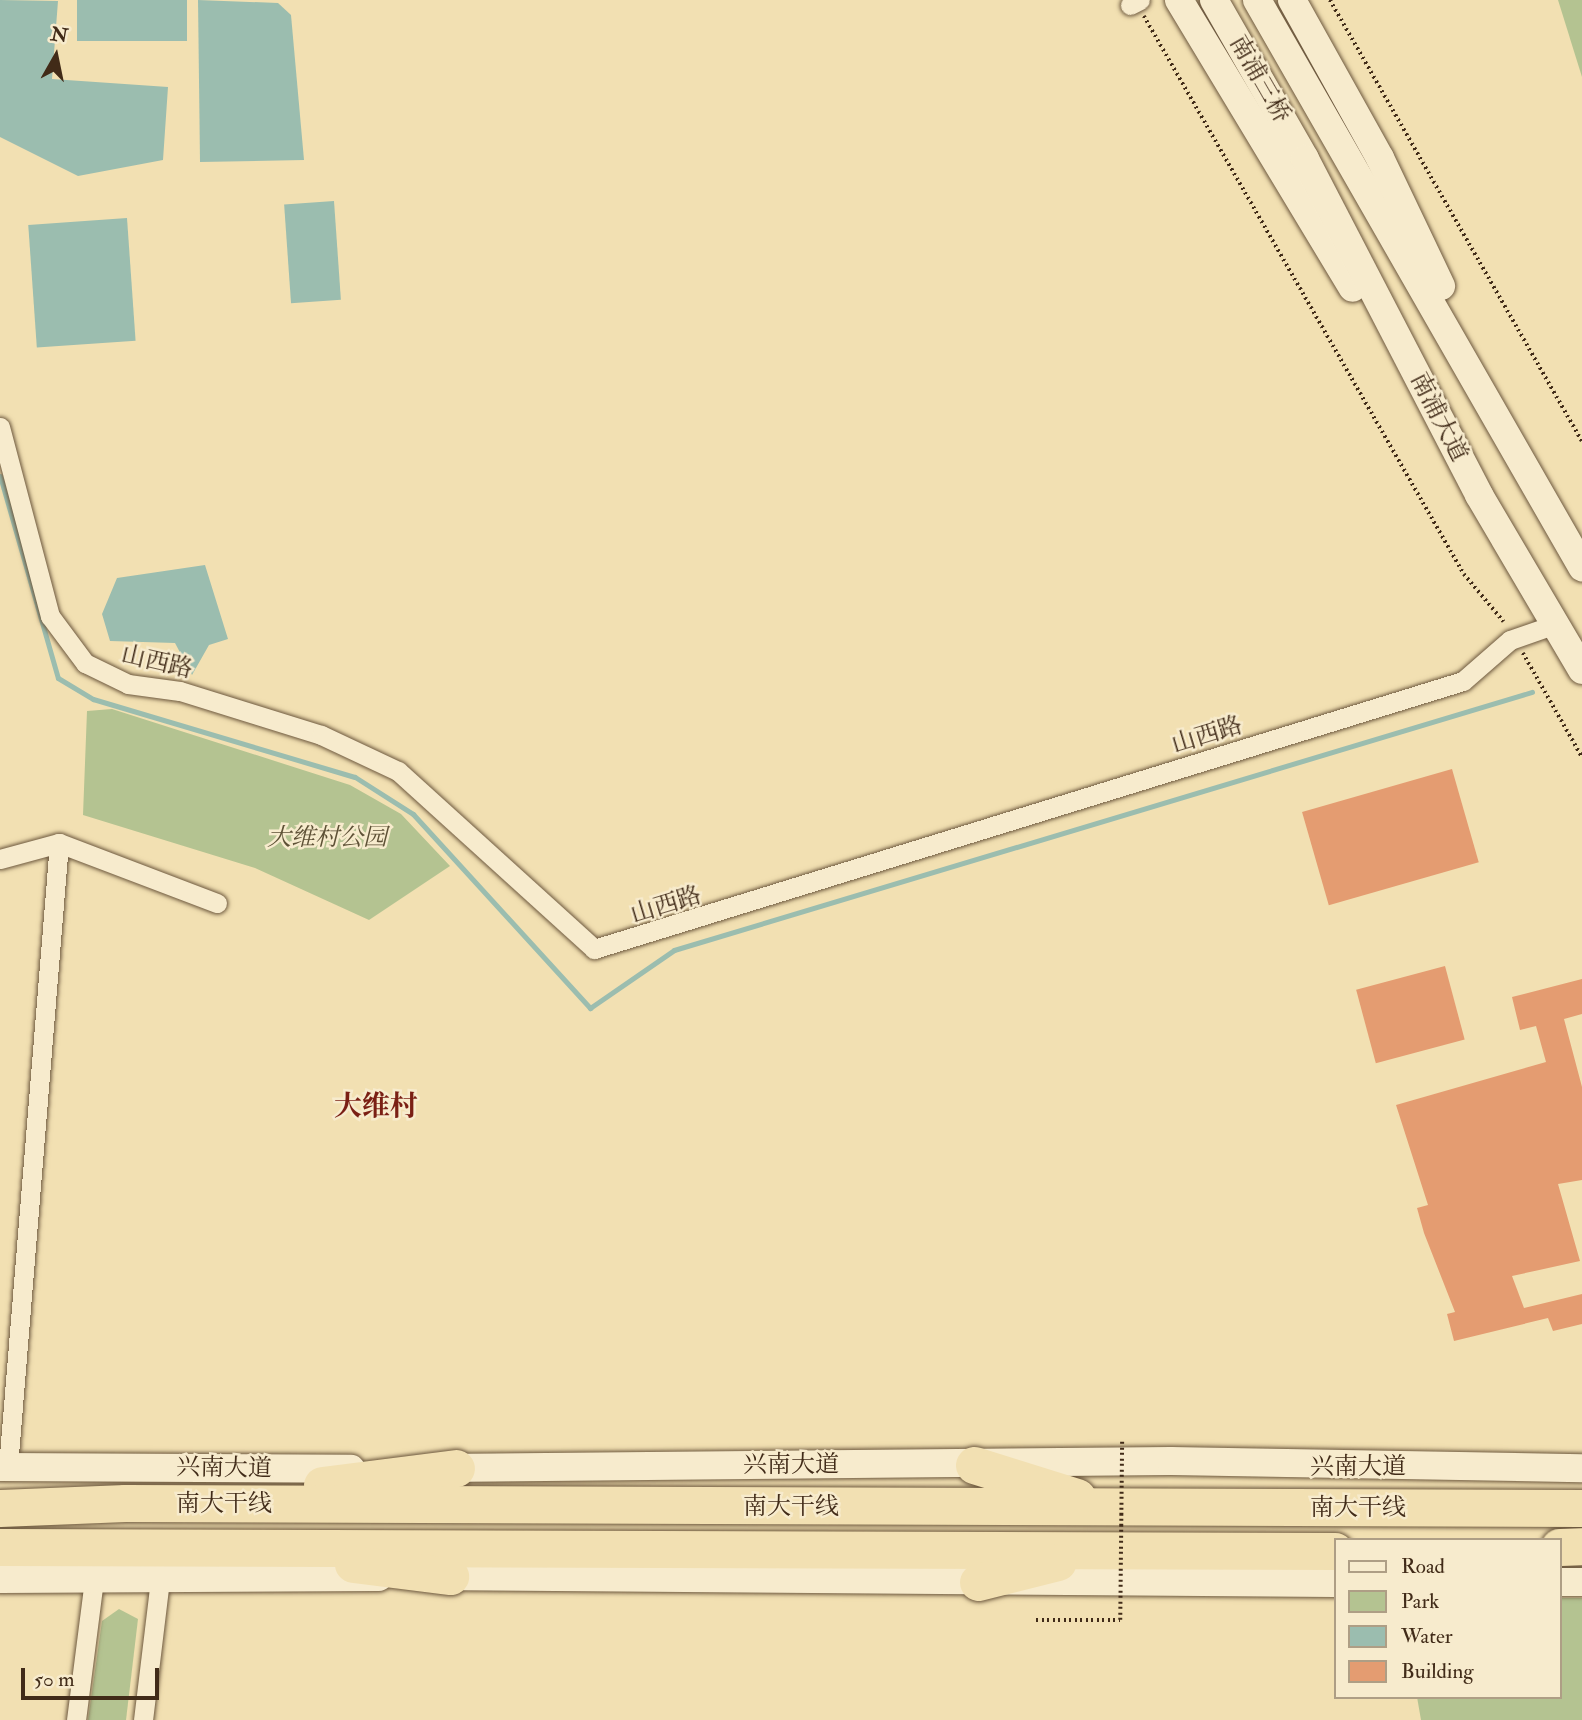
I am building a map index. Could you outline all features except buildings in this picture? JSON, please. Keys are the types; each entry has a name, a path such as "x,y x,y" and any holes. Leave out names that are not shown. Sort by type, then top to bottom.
{"highway":[{"path":"974,1465 1111,1508"},
{"path":"176,1503 456,1468"},
{"name":"南大干线","path":"0,1508 176,1503 1582,1508"},
{"path":"172,1543 450,1576"},
{"name":"南大干线","path":"0,1547 172,1543 1334,1550"},
{"path":"1561,1547 1582,1546"},
{"path":"978,1582 1110,1549"}],"main road":[{"path":"1180,0 1479,495"},
{"name":"南浦三桥","path":"1214,0 1305,159"},
{"name":"南浦三桥","path":"1257,0 1339,141"},
{"path":"1292,0 1380,158 1535,485"},
{"name":"南浦大道","path":"1339,141 1582,567"},
{"name":"南浦大道","path":"1305,159 1479,495 1553,625 1582,670"},
{"name":"兴南大道","path":"4,1467 974,1465 1582,1468"},
{"path":"0,1579 450,1576 1334,1583"},
{"path":"1561,1582 1582,1582"}],"street":[{"name":"山西路","path":"0,427 50,616 85,663 128,684 180,691 321,735 398,771 594,949 1463,681 1510,640 1553,625"},
{"path":"0,859 59,843 217,903"},
{"path":"4,1467 59,843"},
{"path":"143,1720 160,1579"},
{"path":"76,1720 94,1580"}],"path":[{"path":"1330,0 1582,441"},
{"path":"1152,30 1464,574 1495,608"},
{"path":"1526,659 1582,757"},
{"path":"1036,1620 1120,1620 1122,1440"}],"green space":[{"path":"1558,0 1582,0 1582,77"},
{"name":"大维村公园","path":"112,709 350,785 401,814 450,866 369,920 255,868 83,815 87,711"},
{"path":"1561,1598 1582,1598 1582,1720 1421,1720 1417,1699 1561,1699"},
{"path":"119,1609 138,1619 126,1720 88,1720 102,1621"}],"water":[{"path":"0,0 58,1 52,79 168,87 163,160 78,176 0,137"},
{"path":"77,0 187,0 187,41 77,41"},
{"path":"198,0 278,3 291,15 304,160 200,162"},
{"path":"334,201 341,300 291,303 284,204"},
{"path":"127,218 136,341 37,348 28,225"},
{"path":"205,565 228,639 209,645 192,675 175,643 110,641 102,614 117,578"}],"waterway":[{"path":"0,476 58,678 93,699 355,777 413,814 590,1008 674,950 1532,692"}],"district":[{"name":"大维村","path":"376,1107"}]}
